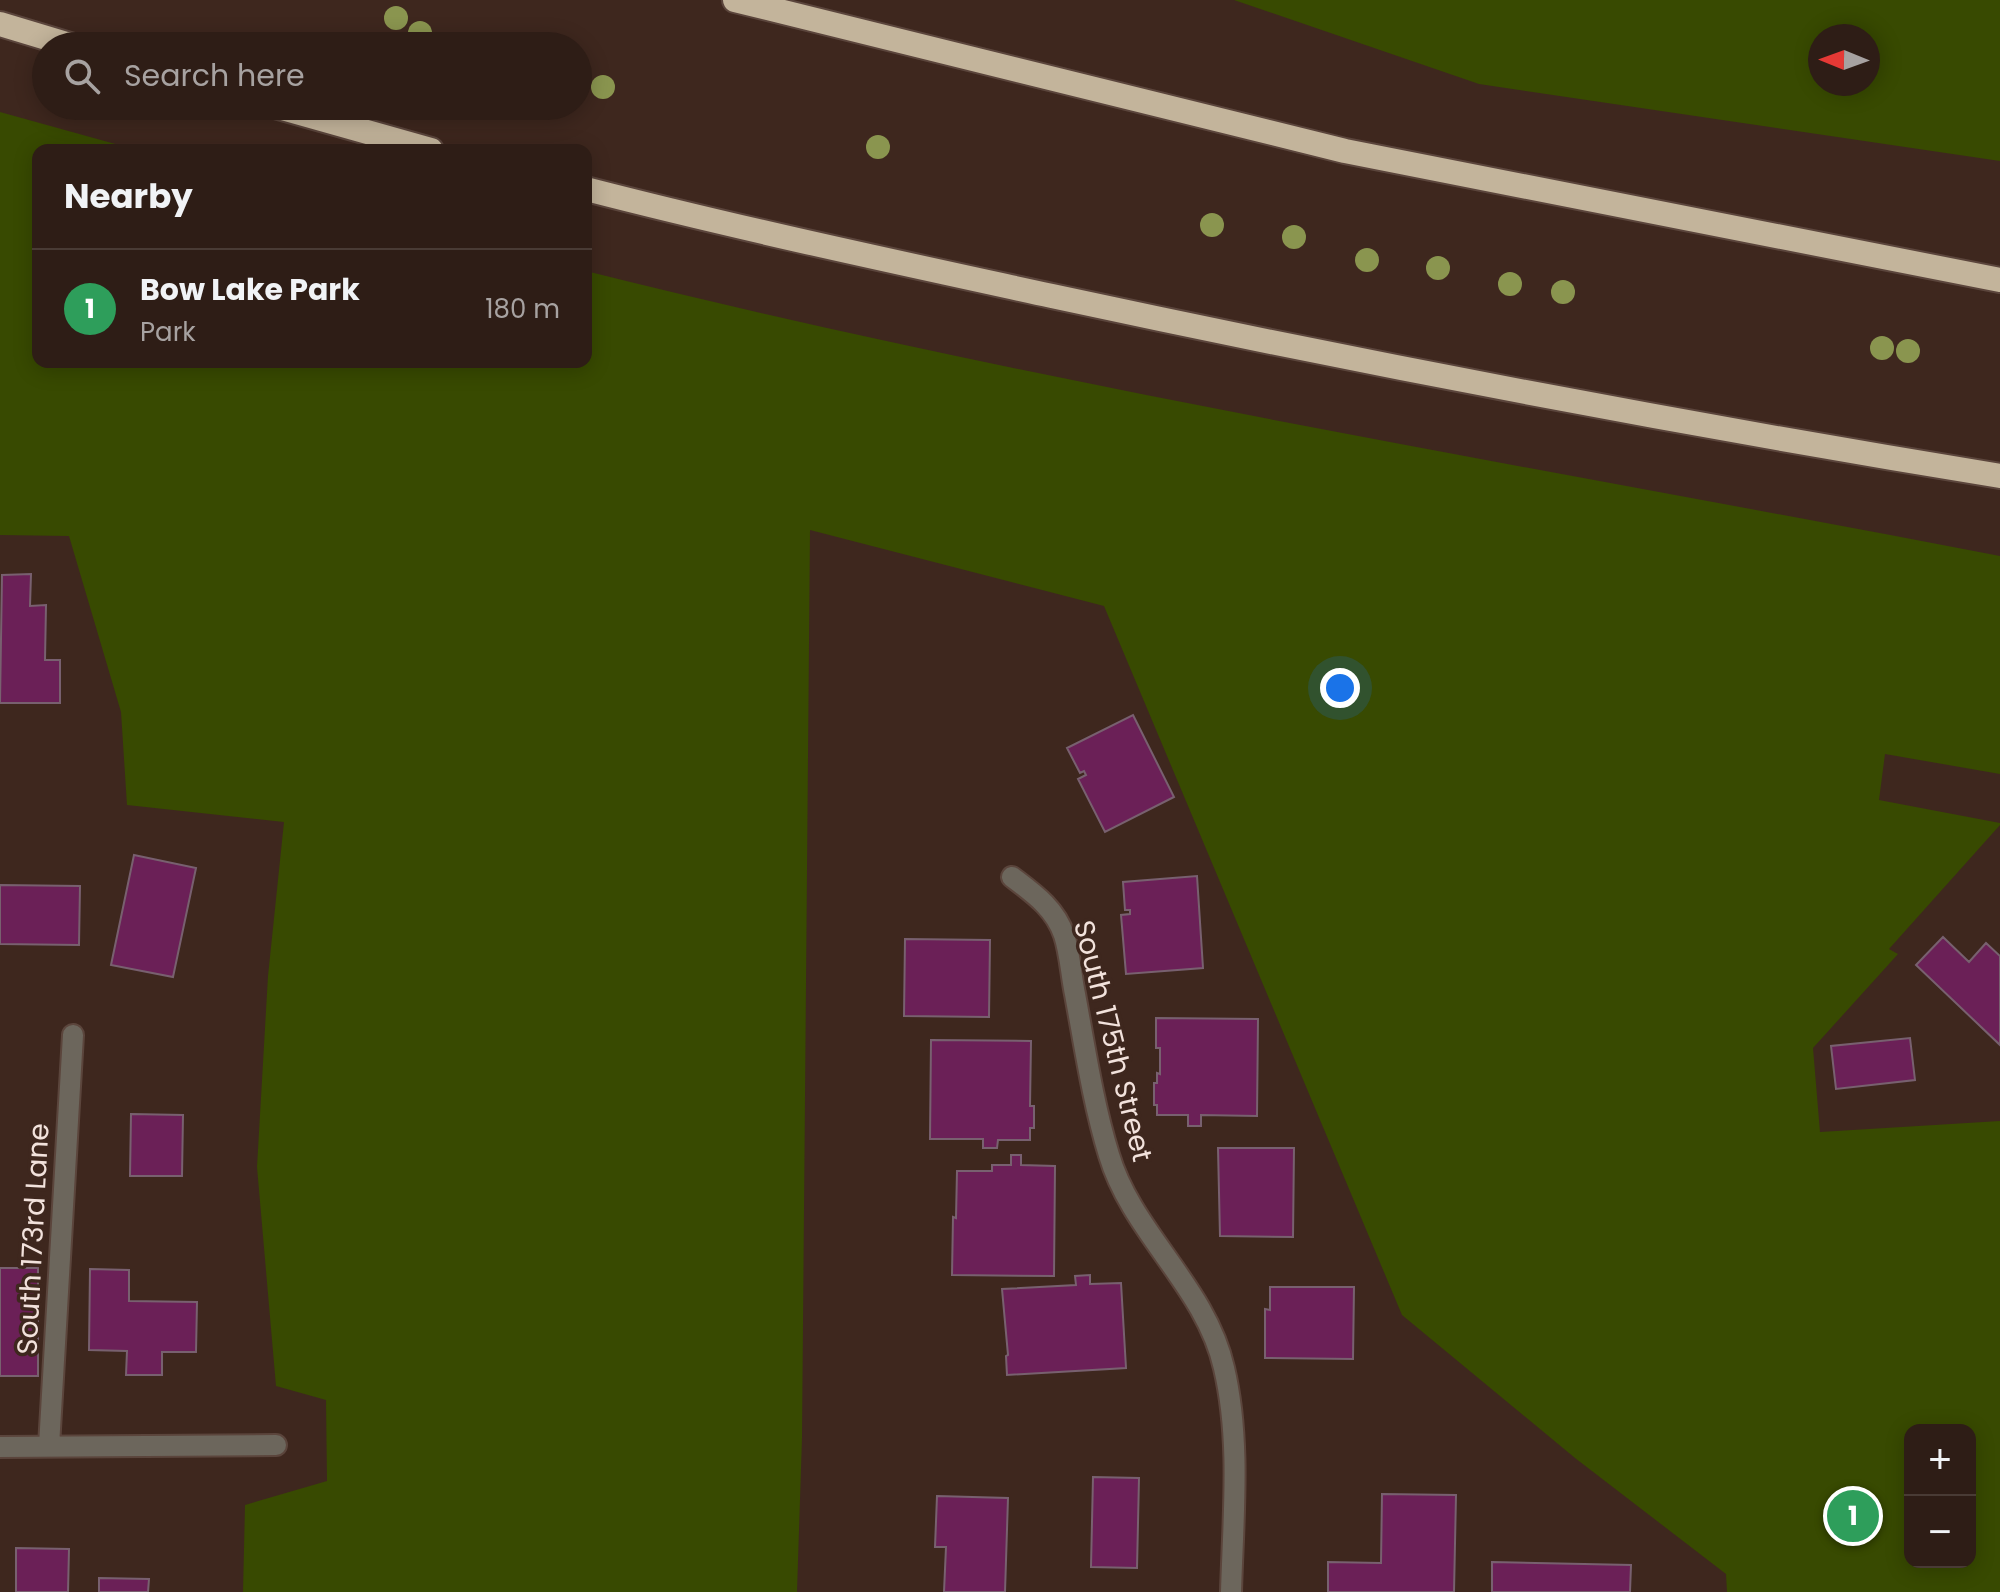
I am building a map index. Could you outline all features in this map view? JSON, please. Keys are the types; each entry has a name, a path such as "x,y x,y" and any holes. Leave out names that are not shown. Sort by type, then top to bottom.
{"highway":[{"path":"735,0 1345,151 2000,280"},
{"path":"0,24 32,34"},
{"path":"325,120 410,144"},
{"path":"592,191 740,229 1247,338 1775,439 2000,476"}],"street":[{"name":"South 175th Street","path":"1012,877 1045,902 1063,933 1096,1107 1110,1158 1137,1215 1191,1293 1215,1338 1224,1366 1232,1413 1231,1592"},
{"name":"South 173rd Lane","path":"49,1446 73,1035"},
{"path":"0,1447 276,1445"}],"green space":[{"path":"1234,0 2000,0 2000,161 1479,84"},
{"path":"0,112 115,144 32,144 32,368 592,368 592,272 761,313 1114,389 2000,556 2000,774 1885,754 1879,800 2000,825 1889,949 1898,954 1813,1048 1820,1132 2000,1121 2000,1592 1727,1592 1726,1574 1575,1458 1402,1315 1104,606 810,530 802,1438 797,1592 243,1592 245,1505 327,1481 326,1400 276,1386 257,1167 268,976 284,822 127,805 121,712 69,536 0,535"}],"building":[{"path":"31,574 30,606 46,605 45,660 60,660 60,703 0,703 2,575"},
{"path":"1133,715 1174,797 1105,832 1078,779 1086,775 1084,771 1080,773 1067,748"},
{"path":"134,855 196,868 173,977 111,965"},
{"path":"1197,876 1203,968 1126,974 1121,915 1130,914 1130,910 1125,910 1123,882"},
{"path":"0,885 80,886 79,945 0,944"},
{"path":"1943,937 1969,962 1986,943 2000,956 2000,1045 1916,965"},
{"path":"905,939 990,940 989,1017 904,1016"},
{"path":"1156,1018 1258,1019 1257,1116 1201,1115 1201,1126 1188,1126 1188,1115 1157,1115 1154,1083 1157,1083 1157,1073 1160,1074 1160,1048 1156,1048"},
{"path":"1910,1038 1915,1080 1836,1089 1831,1046"},
{"path":"931,1040 1031,1041 1030,1106 1034,1106 1034,1128 1030,1128 1030,1140 998,1140 997,1148 983,1148 983,1139 930,1139"},
{"path":"131,1114 183,1115 182,1176 130,1176"},
{"path":"1218,1148 1294,1148 1293,1237 1220,1236"},
{"path":"1011,1155 1021,1155 1021,1165 1055,1166 1054,1276 952,1275 957,1171 992,1171 992,1165 1011,1165"},
{"path":"0,1268 38,1268 38,1376 0,1376"},
{"path":"90,1269 129,1270 129,1301 197,1302 196,1352 162,1352 162,1375 126,1375 127,1351 89,1350"},
{"path":"1090,1275 1090,1284 1121,1283 1126,1368 1007,1375 1002,1289 1076,1285 1075,1276"},
{"path":"1270,1287 1354,1287 1353,1359 1265,1358 1265,1309 1270,1310"},
{"path":"1093,1477 1139,1478 1137,1568 1091,1567"},
{"path":"1382,1494 1456,1495 1454,1592 1328,1592 1328,1562 1381,1563"},
{"path":"937,1496 1008,1498 1005,1592 944,1592 946,1547 935,1547"},
{"path":"16,1548 69,1549 68,1592 16,1592"},
{"path":"1492,1562 1631,1565 1630,1592 1492,1592"},
{"path":"99,1578 149,1579 148,1592 99,1592"}],"place":[{"name":"Bow Lake Park","path":"1853,1516"}]}
